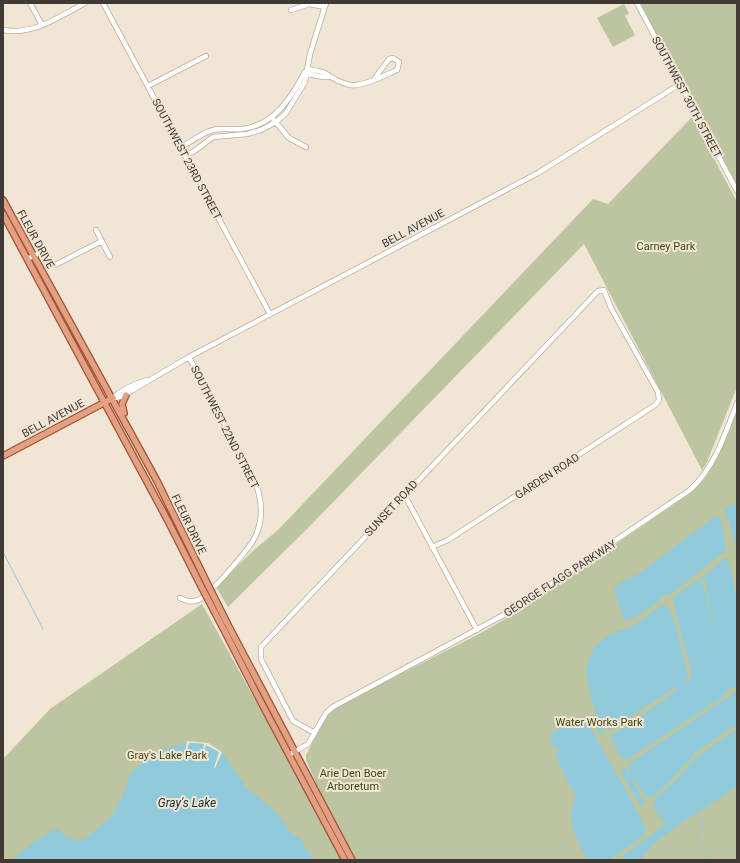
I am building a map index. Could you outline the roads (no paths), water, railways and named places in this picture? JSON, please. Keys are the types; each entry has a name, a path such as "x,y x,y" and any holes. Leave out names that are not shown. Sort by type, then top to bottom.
{"main road":[{"name":"FLEUR DRIVE","path":"3,200 113,398 157,481 204,586"},
{"name":"FLEUR DRIVE","path":"3,214 225,625 296,751 352,860"},
{"path":"126,395 123,400 122,408 130,431"},
{"name":"BELL AVENUE","path":"3,456 113,398"},
{"name":"FLEUR DRIVE","path":"225,625 289,755 345,860"}],"street":[{"path":"30,3 42,25"},
{"path":"3,30 22,31 42,25 85,3"},
{"name":"SOUTHWEST 23RD STREET","path":"103,3 270,314"},
{"name":"SOUTHWEST 30TH STREET","path":"636,3 737,191"},
{"path":"185,155 193,152 213,137 254,133 276,122 292,105 305,82 306,72 326,5 309,4 291,10"},
{"path":"148,86 206,56"},
{"path":"306,72 325,73 328,77 355,86 397,70 399,62 393,58 389,59 375,78"},
{"path":"180,147 206,132 248,128 261,124 272,117 291,97 306,72"},
{"name":"BELL AVENUE","path":"113,398 126,395 150,379 189,357 538,173 680,84"},
{"path":"272,117 289,138 306,147"},
{"path":"228,129 228,136"},
{"path":"96,230 110,257"},
{"path":"27,259 42,252 46,253 53,265 55,265 102,241"},
{"name":"GARDEN ROAD","path":"432,547 455,536 655,405 659,400 658,392 611,308 606,292 601,290 596,293"},
{"name":"SUNSET ROAD","path":"315,733 295,724 291,718 261,659 261,647 404,494 596,293"},
{"name":"SOUTHWEST 22ND STREET","path":"180,598 190,601 197,600 209,591 253,541 261,516 261,503 256,484 189,357"},
{"name":"BELL AVENUE","path":"113,398 118,393 137,383 150,379"},
{"name":"GEORGE FLAGG PARKWAY","path":"289,755 308,744 326,713 339,703 477,630 529,600 690,490 705,475 713,462 737,403"},
{"path":"404,494 477,630"}],"water":[{"path":"737,503 737,542 735,543 725,509"},
{"path":"717,515 721,520 726,550 675,591 668,595 665,594 653,605 629,620 623,618 614,589 624,580 637,575"},
{"path":"726,557 730,562 727,565 731,571 734,583 736,601 737,686 730,689 728,688 726,693 720,699 628,759 624,759 619,755 610,736 659,704 678,688 674,688 611,730 606,728 600,722 605,732 600,735 591,720 593,716 597,716 589,691 587,679 589,657 595,647 604,639 617,631 628,629 664,604 676,626 688,676 684,684 688,682 691,670 675,610 674,596 708,573","holes":["707,579 706,587 719,651 705,591 701,583 702,580"]},
{"path":"737,691 737,724 696,752 674,777 655,795 651,798 645,795 629,773 629,764"},
{"path":"583,717 585,718 640,816 646,830 641,838 608,860 588,860 579,844 571,818 571,810 576,792 572,791 560,765 556,756 559,748 553,747 550,735 561,727"},
{"path":"737,729 737,786 658,840 641,860 618,860 669,821 664,823 653,807 654,801 658,796 676,780 695,758"},
{"name":"Gray's Lake","path":"193,742 210,746 222,752 246,787 277,813 290,832 301,839 313,860 13,860 28,846 54,830 58,829 63,834 74,839 85,839 113,815 125,790 128,778 135,769 150,757 171,747"},
{"path":"625,768 645,803 641,807 620,771"}],"waterway":[{"path":"3,552 43,629"},
{"path":"697,814 704,822 696,838 712,860"}],"park label":[{"name":"Carney Park","path":"666,246"},
{"name":"Water Works Park","path":"599,722"},
{"name":"Gray's Lake Park","path":"167,755"},
{"name":"Arie Den Boer Arboretum","path":"353,779"}]}
